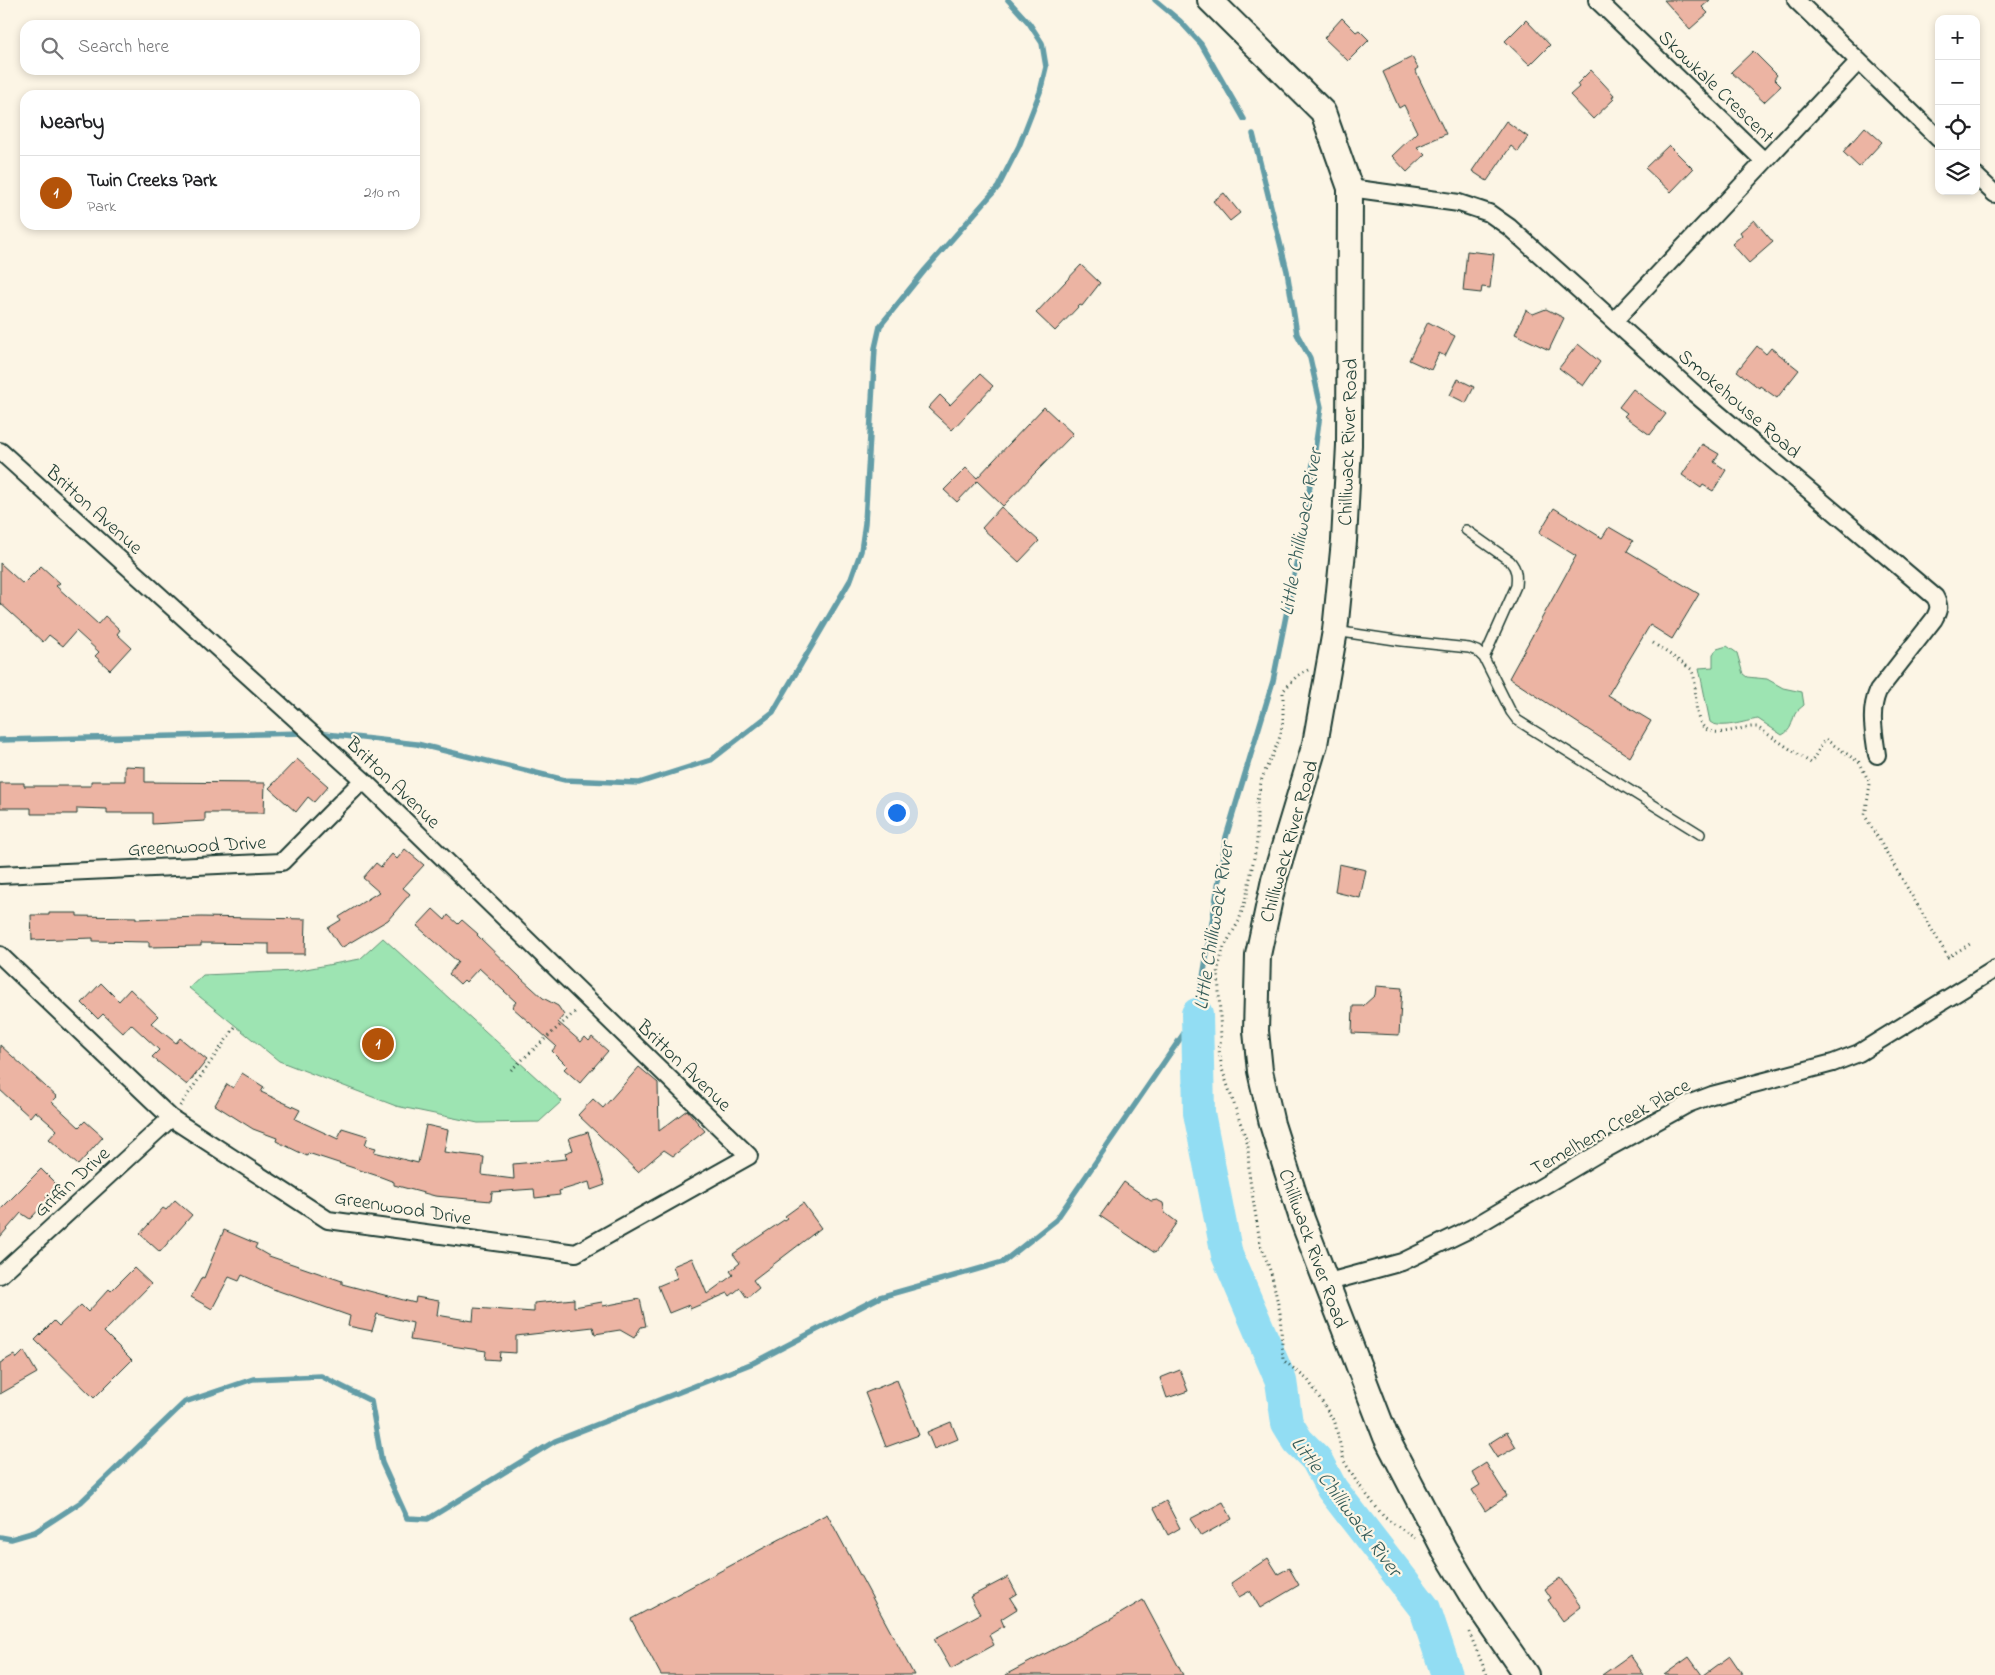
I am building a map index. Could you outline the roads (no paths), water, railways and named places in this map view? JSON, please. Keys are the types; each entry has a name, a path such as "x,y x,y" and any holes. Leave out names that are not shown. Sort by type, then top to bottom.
{"main road":[{"name":"Chilliwack River Road","path":"1210,0 1323,112 1350,188 1349,446 1344,541 1334,631 1315,744 1264,917 1258,955 1255,997 1260,1071 1272,1124 1325,1283 1386,1437 1454,1565 1482,1612 1526,1675"}],"street":[{"name":"Skowkale Crescent","path":"1597,0 1764,161"},
{"path":"1796,0 1935,135"},
{"path":"1614,321 1859,61"},
{"path":"1980,180 1995,194"},
{"name":"Smokehouse Road","path":"1350,188 1459,204 1488,213 1509,226 1695,394 1929,591 1939,604 1939,610 1878,691 1872,712 1877,755"},
{"name":"Britton Avenue","path":"0,451 363,780 749,1156"},
{"name":"Greenwood Drive","path":"0,875 282,862 363,780"},
{"name":"Greenwood Drive","path":"0,954 171,1118 328,1220 576,1253 749,1156"},
{"name":"Temelhem Creek Place","path":"1325,1283 1402,1262 1472,1228 1598,1153 1688,1104 1712,1095 1833,1064 1859,1052 1995,969"},
{"name":"Griffin Drive","path":"0,1275 171,1118"}],"lane":[{"path":"1466,530 1510,561 1515,567 1517,577 1516,586 1484,658"},
{"path":"1334,631 1469,648 1477,651 1484,658 1511,712 1517,720 1700,834"}],"waterway":[{"path":"317,733 417,744 565,780 639,783 711,760 773,712 851,579 861,551 865,523 875,348 880,326 925,270 998,187 1019,146 1040,92 1046,67 1042,43 1029,23 1008,0"},
{"name":"Little Chilliwack River","path":"1155,0 1180,21 1201,44 1244,119"},
{"path":"0,1537 11,1539 35,1532 81,1502 185,1402 253,1379 321,1376 371,1401 382,1463 407,1518 428,1519 555,1441 753,1363 880,1297 1003,1262 1056,1220 1197,1014 1226,837 1273,681 1305,520 1321,407 1310,358 1297,334 1287,271 1253,134"},
{"path":"0,740 305,733"},
{"name":"Little Chilliwack River","path":"1197,1014 1199,1113 1227,1255 1281,1381 1287,1423 1298,1441 1316,1459 1332,1489 1425,1609 1447,1675"}],"place":[{"name":"Twin Creeks Park","path":"378,1044"}]}
